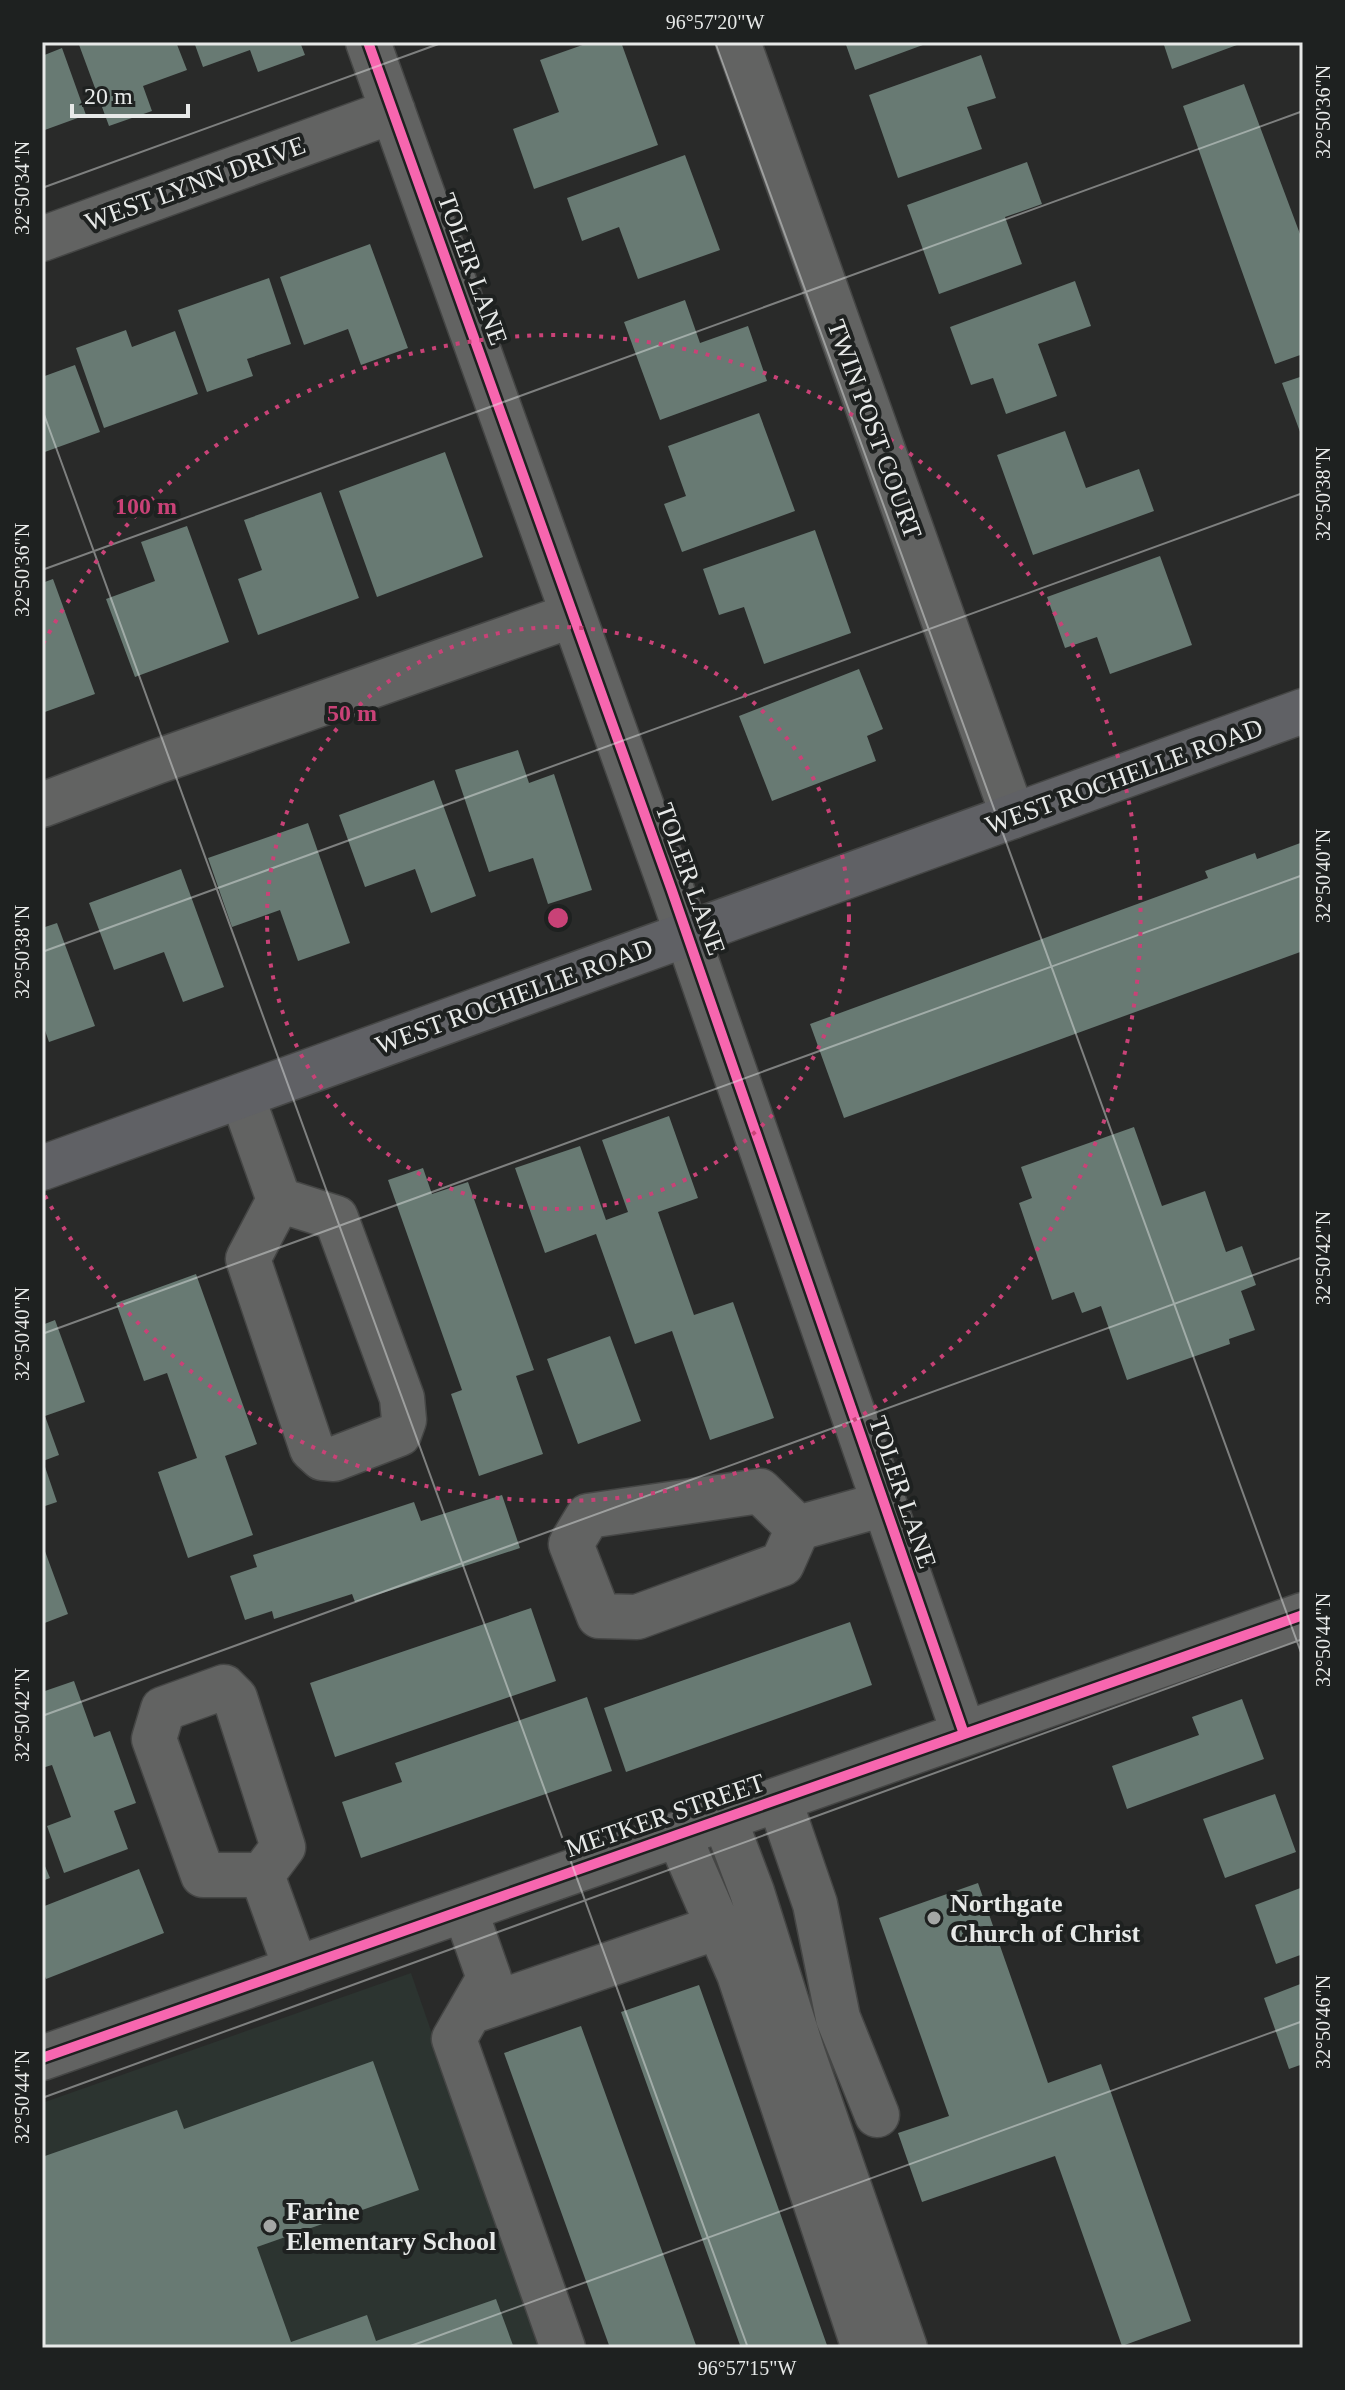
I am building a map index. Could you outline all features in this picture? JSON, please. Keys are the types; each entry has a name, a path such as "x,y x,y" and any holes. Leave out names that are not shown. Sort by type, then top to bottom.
{"main road":[{"name":"WEST ROCHELLE ROAD","path":"42,1168 1303,711"}],"street":[{"name":"TOLER LANE","path":"368,42 687,933 964,1734"},
{"name":"TWIN POST COURT","path":"738,42 1013,816"},
{"name":"WEST LYNN DRIVE","path":"42,239 393,111"},
{"path":"42,805 573,615"},
{"path":"242,1096 279,1200 248,1259 312,1449 322,1458 334,1459 399,1434 404,1420 402,1398 336,1218 279,1200"},
{"path":"760,1491 798,1528 782,1564 637,1617 599,1616 571,1544 588,1516 760,1491"},
{"path":"798,1528 884,1504"},
{"name":"METKER STREET","path":"42,2058 1303,1615"},
{"path":"779,1799 815,1904 838,2018 877,2115"},
{"path":"724,1818 752,1892 803,2054 905,2348"},
{"path":"678,1834 739,1974 864,2348"},
{"path":"262,1875 296,1969"},
{"path":"465,1910 489,1978 454,2039 563,2348"},
{"path":"470,2012 718,1927"}],"shaded area":[{"name":"Farine Elementary School","path":"411,1973 541,2348 42,2348 42,2103"}],"building":[{"path":"78,42 176,42 187,70 143,86 152,111 109,126"},
{"path":"194,42 300,42 305,55 258,72 250,50 203,67"},
{"path":"591,42 621,42 658,145 534,189 513,129 559,112 540,60"},
{"path":"845,42 931,42 855,70"},
{"path":"1163,42 1245,42 1172,69"},
{"path":"62,48 86,115 42,131 42,56"},
{"path":"981,55 996,98 967,107 982,149 898,178 869,95"},
{"path":"1244,84 1303,242 1303,354 1275,364 1183,106"},
{"path":"685,155 720,250 638,279 619,227 582,241 567,198"},
{"path":"1027,162 1042,204 1005,217 1022,264 939,294 907,205"},
{"path":"370,244 408,348 361,365 348,329 304,345 280,277"},
{"path":"269,278 291,344 247,359 253,376 207,392 178,310"},
{"path":"1075,281 1091,326 1038,344 1057,396 1006,414 993,378 971,385 950,327"},
{"path":"685,300 700,343 748,326 767,381 660,420 624,322"},
{"path":"126,330 132,347 175,331 198,394 104,428 76,348"},
{"path":"75,365 100,432 42,453 42,377"},
{"path":"1303,376 1303,440 1282,383"},
{"path":"759,413 795,511 682,552 664,504 686,496 668,446"},
{"path":"1065,431 1086,488 1139,469 1154,511 1033,555 997,455"},
{"path":"445,452 483,557 377,597 339,491"},
{"path":"321,492 359,598 258,635 238,579 262,570 244,520"},
{"path":"187,526 229,642 135,677 106,599 155,581 141,542"},
{"path":"815,530 851,633 764,664 744,607 719,615 703,569"},
{"path":"1160,556 1192,645 1110,674 1097,637 1065,648 1047,597"},
{"path":"53,579 95,694 42,713 42,583"},
{"path":"859,669 883,729 867,736 876,761 772,801 739,716"},
{"path":"518,750 529,783 554,774 592,890 548,904 533,858 489,872 455,770"},
{"path":"434,780 476,896 431,913 415,869 365,887 339,815"},
{"path":"308,823 350,943 298,961 280,910 232,927 208,858"},
{"path":"1303,842 1303,951 844,1118 810,1024 1208,878 1205,871 1255,853 1257,859"},
{"path":"181,869 224,987 183,1002 164,952 114,970 89,903"},
{"path":"57,923 95,1026 49,1042 42,1022 42,928"},
{"path":"669,1116 698,1198 658,1212 694,1315 733,1302 774,1418 710,1440 672,1331 635,1344 596,1234 545,1253 515,1168 580,1146 606,1220 628,1212 602,1140"},
{"path":"1134,1127 1162,1206 1205,1191 1226,1252 1242,1246 1256,1285 1241,1291 1255,1330 1229,1339 1230,1344 1127,1380 1101,1306 1082,1313 1074,1292 1052,1300 1019,1203 1032,1198 1021,1167"},
{"path":"423,1168 432,1194 468,1182 534,1370 516,1376 543,1454 479,1476 451,1394 462,1390 388,1180"},
{"path":"196,1274 257,1444 225,1456 253,1535 188,1558 158,1472 197,1458 167,1373 144,1381 116,1303"},
{"path":"55,1320 85,1402 45,1416 59,1455 43,1461 57,1502 42,1507 42,1325"},
{"path":"610,1336 641,1421 578,1444 547,1359"},
{"path":"502,1495 520,1548 355,1602 352,1594 274,1619 272,1611 245,1620 230,1576 257,1567 253,1555 414,1502 421,1521"},
{"path":"42,1543 68,1614 42,1624"},
{"path":"531,1608 556,1681 335,1757 310,1683"},
{"path":"850,1622 872,1685 626,1772 604,1708"},
{"path":"74,1681 94,1737 110,1731 136,1803 114,1811 128,1849 64,1873 47,1826 71,1817 52,1765 42,1768 42,1692"},
{"path":"587,1697 612,1771 361,1858 342,1802 402,1782 395,1763"},
{"path":"1242,1699 1264,1759 1127,1809 1112,1766 1199,1735 1192,1717"},
{"path":"1275,1794 1296,1852 1225,1878 1203,1819"},
{"path":"42,1859 50,1878 42,1881"},
{"path":"139,1869 164,1933 46,1979 42,1970 42,1907"},
{"name":"Northgate Church of Christ","path":"978,1883 1048,2083 1101,2064 1191,2321 1122,2346 1055,2156 922,2202 898,2133 949,2116 879,1918"},
{"path":"1303,1887 1303,1954 1276,1964 1255,1905"},
{"path":"1303,1983 1303,2064 1289,2069 1264,1998"},
{"path":"699,1985 828,2348 741,2348 621,2012"},
{"path":"581,2026 697,2348 610,2348 504,2053"},
{"path":"373,2061 419,2190 257,2247 291,2342 367,2315 376,2341 496,2299 514,2348 42,2348 42,2157 177,2110 184,2129"}],"cycle path":[{"path":"368,42 671,888 964,1734"},
{"path":"42,2058 1303,1615"}],"place":[{"name":"Northgate Church of Christ","path":"934,1918"},
{"name":"Farine Elementary School","path":"270,2226"}]}
